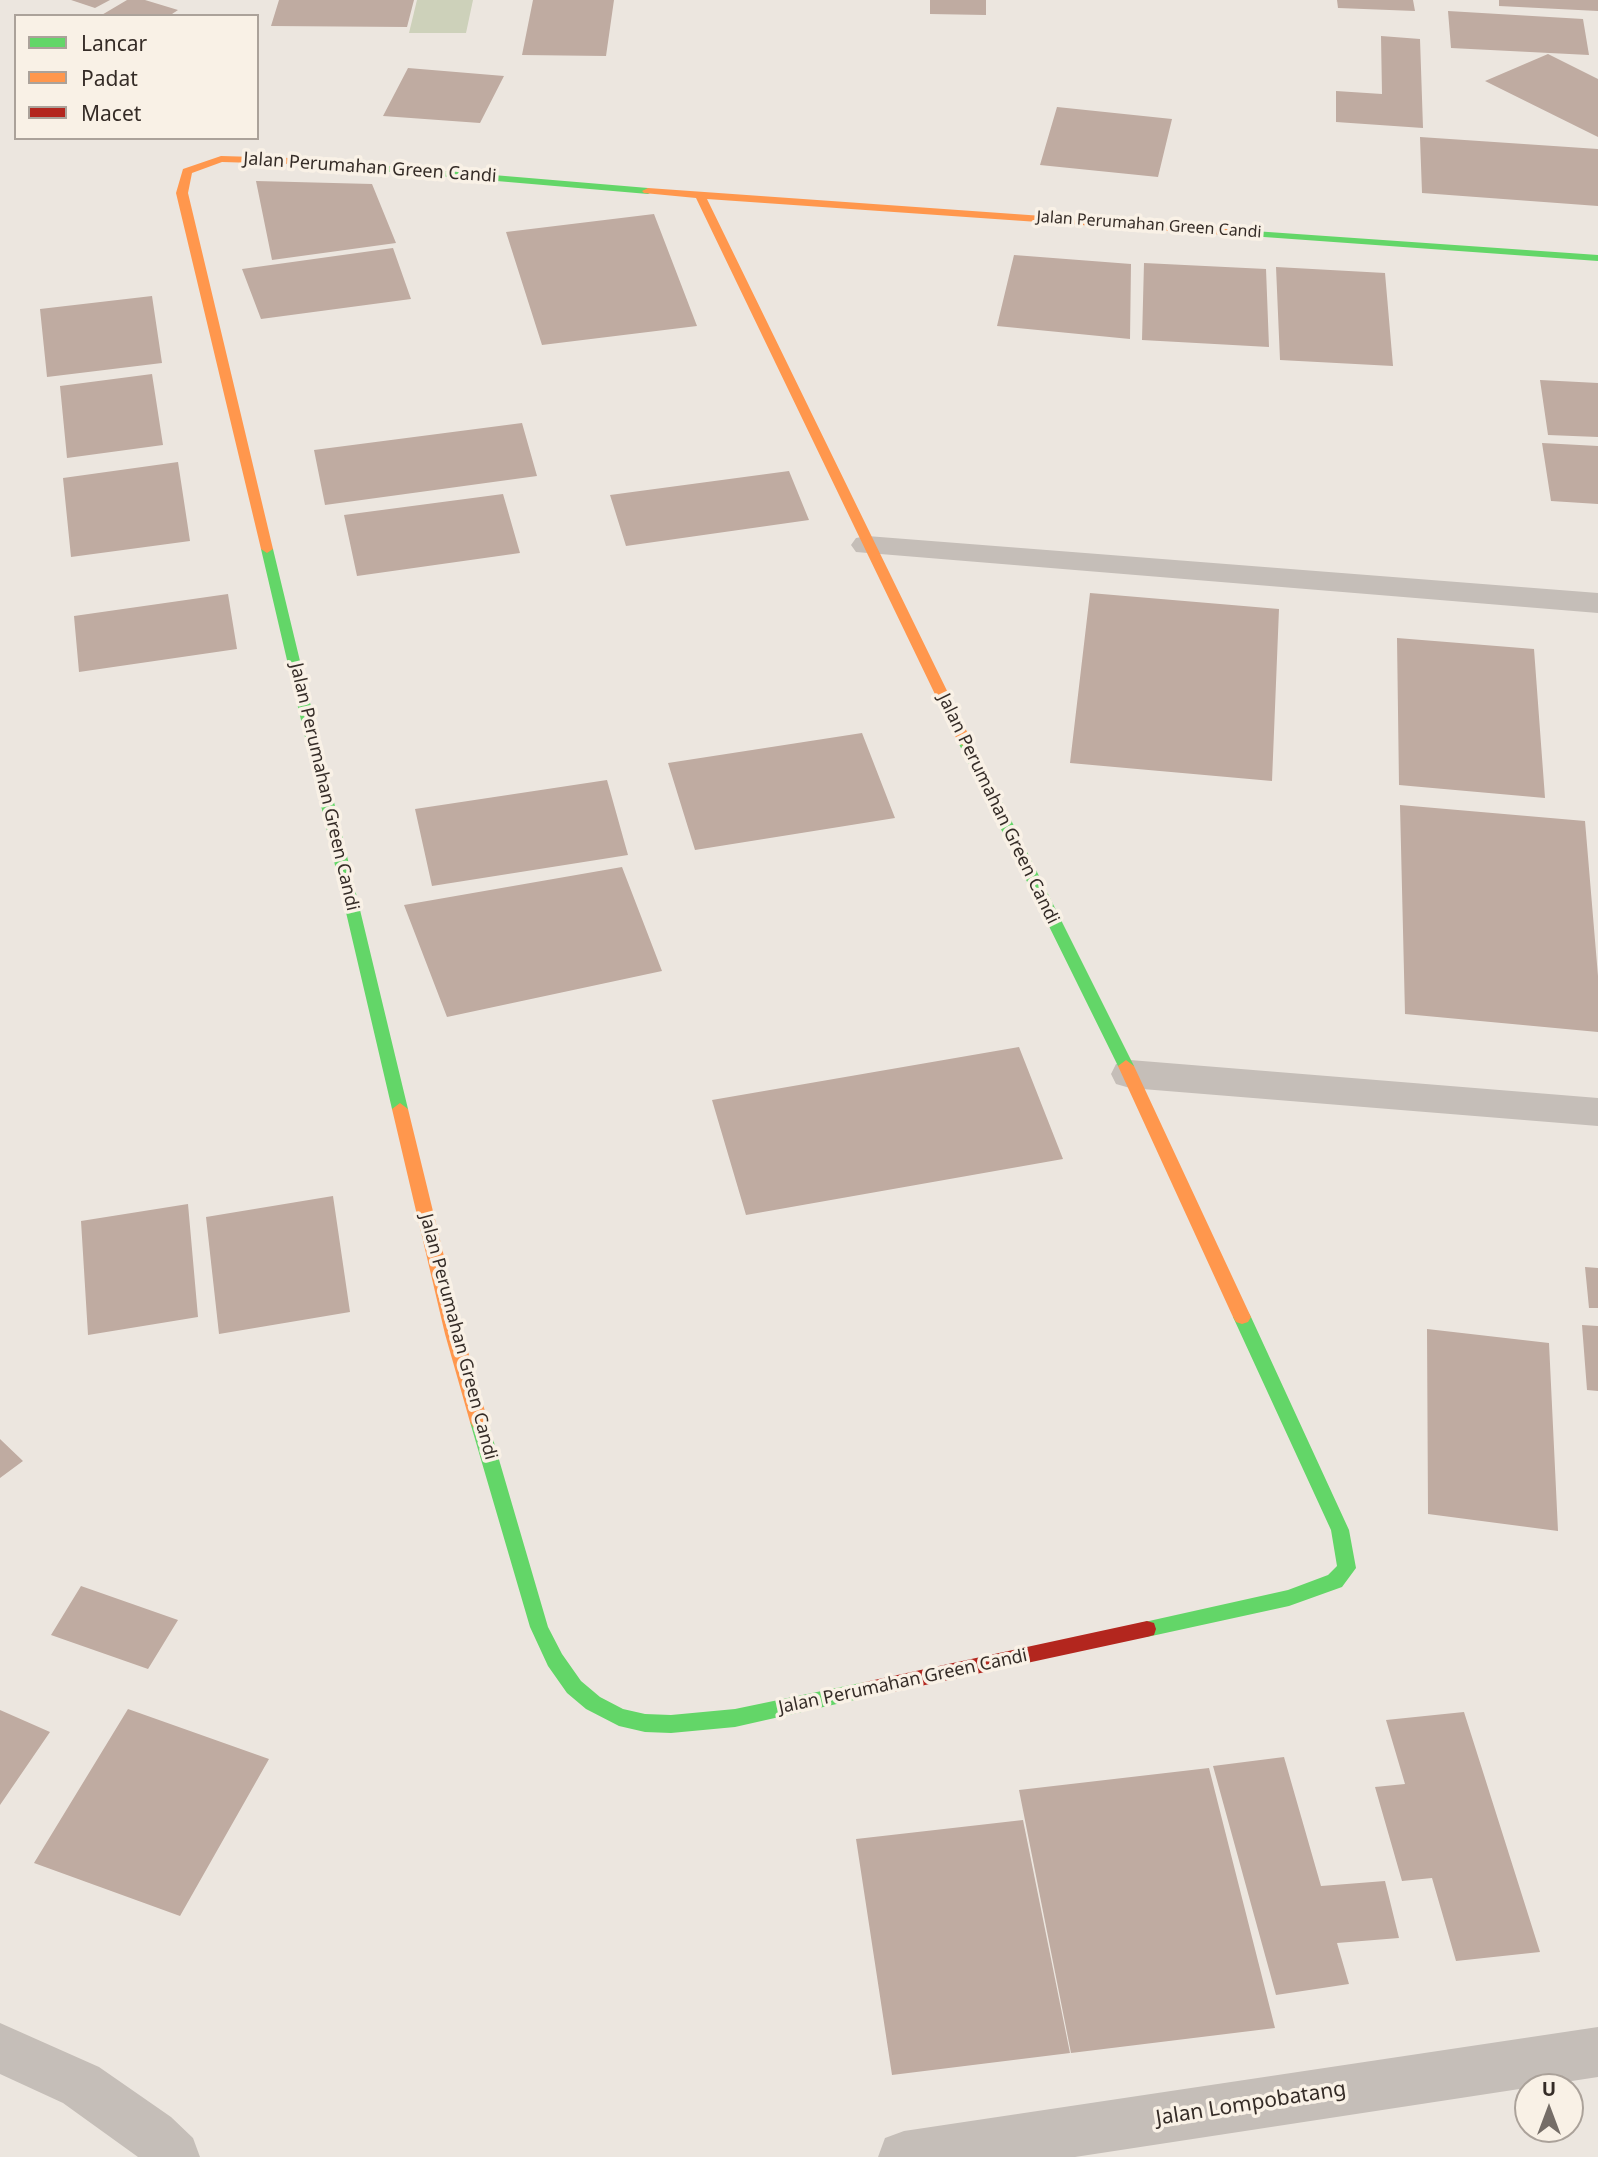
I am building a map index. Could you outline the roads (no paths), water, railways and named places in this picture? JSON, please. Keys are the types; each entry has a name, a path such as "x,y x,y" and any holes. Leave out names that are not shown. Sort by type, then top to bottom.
{"street":[{"name":"Jalan Perumahan Green Candi","path":"700,195 867,545 1129,1074 1345,1542 1348,1560 1342,1575 1313,1590 1289,1598 735,1718 645,1723 619,1717 593,1703 574,1687 555,1660 539,1627 454,1334 182,184 187,171 194,166 221,159 254,158 700,195 1598,258"},
{"path":"867,545 1598,603"},
{"path":"1129,1074 1598,1112"},
{"path":"0,2049 81,2085 153,2135 174,2157"},
{"name":"Jalan Lompobatang","path":"904,2157 1598,2052"}]}
